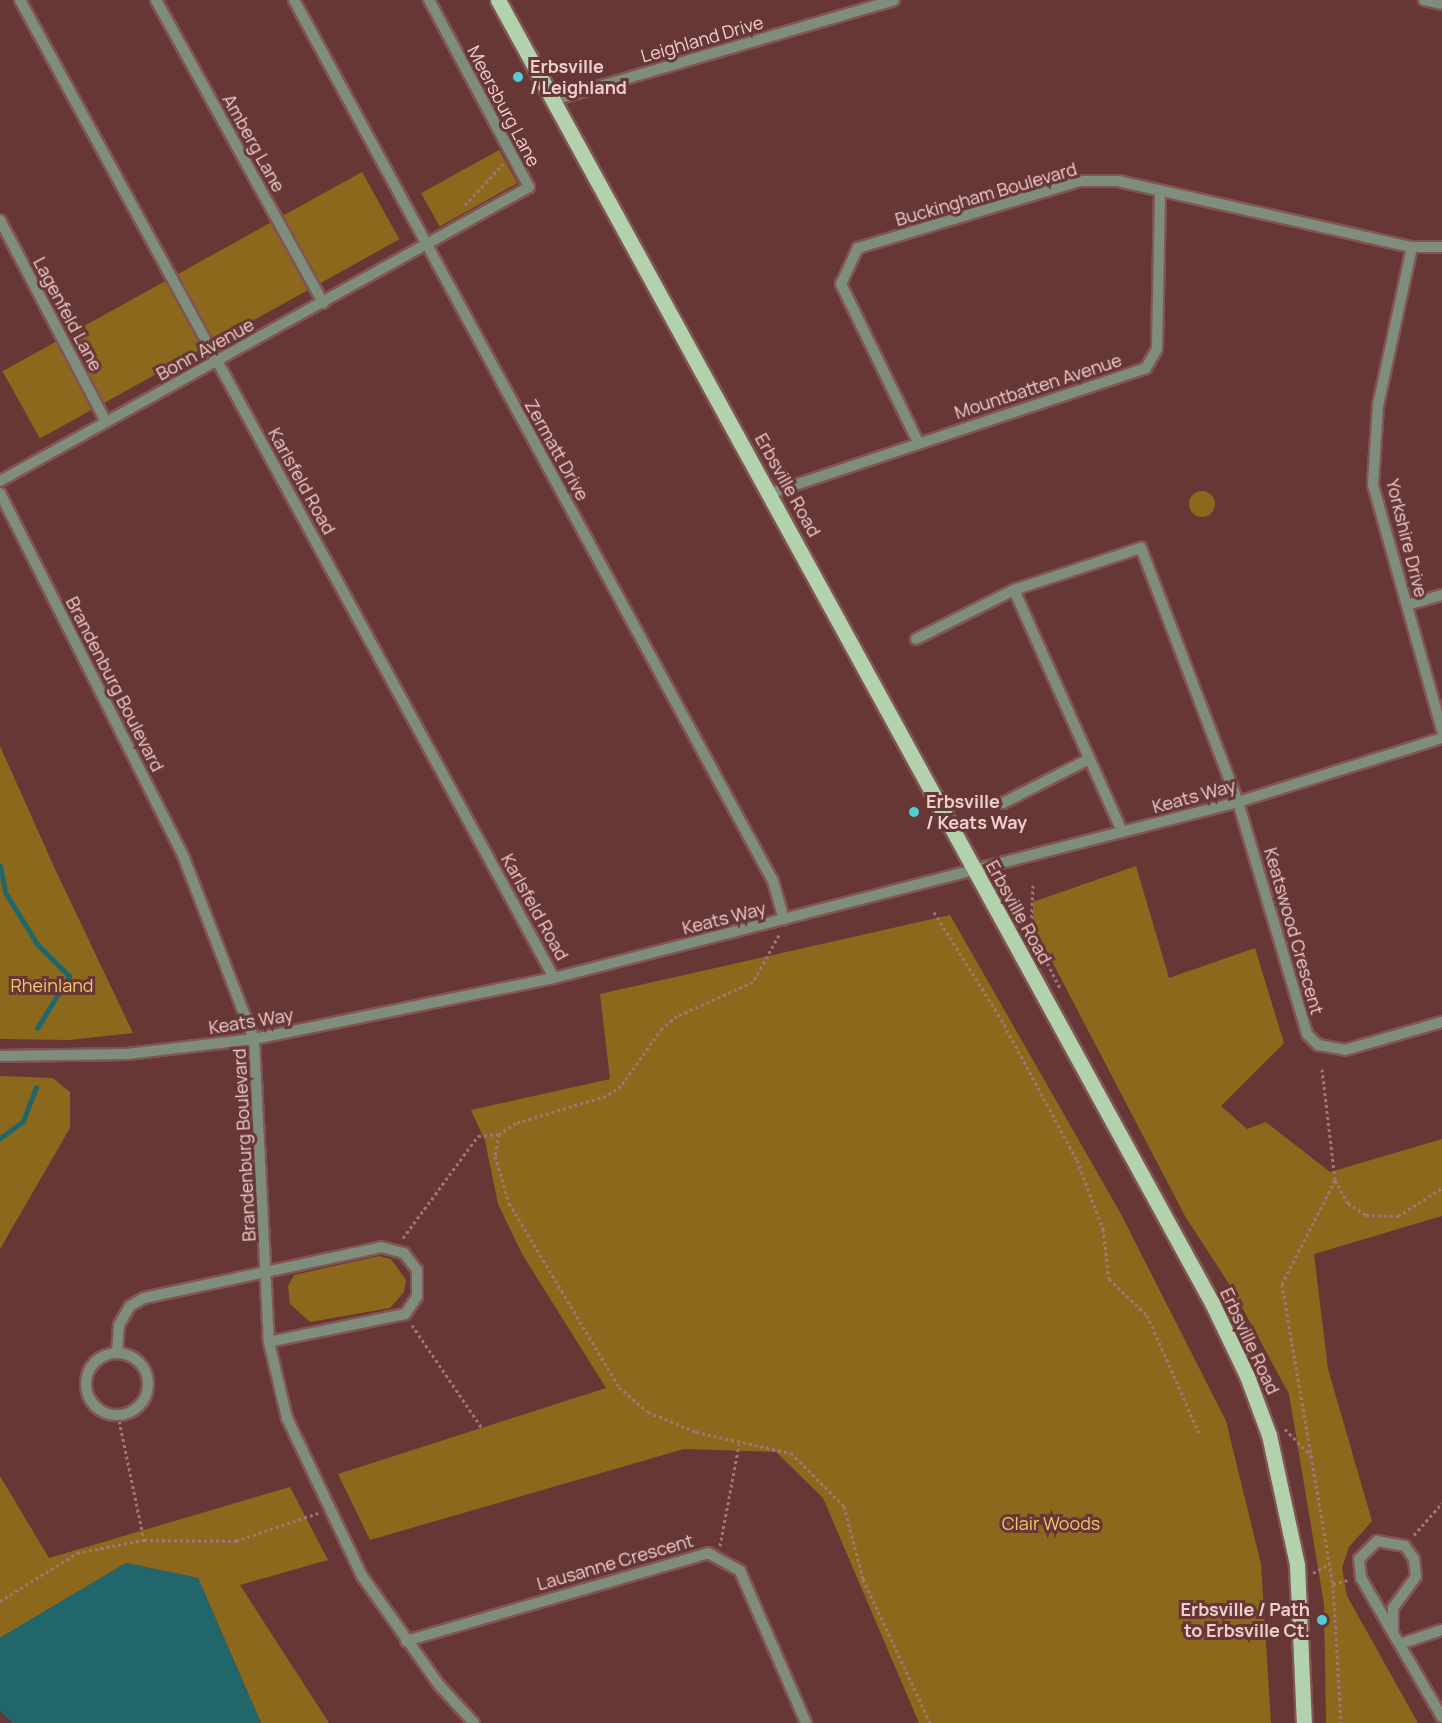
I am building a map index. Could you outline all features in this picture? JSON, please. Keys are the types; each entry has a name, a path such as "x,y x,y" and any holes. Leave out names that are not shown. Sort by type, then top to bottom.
{"main road":[{"name":"Erbsville Road","path":"498,0 771,493 1247,1376 1269,1435 1292,1533 1304,1654 1304,1723"}],"street":[{"name":"Karlsfeld Road","path":"20,0 555,978"},
{"name":"Amberg Lane","path":"156,0 323,303"},
{"name":"Zermatt Drive","path":"294,0 772,881 784,919"},
{"name":"Meersburg Lane","path":"426,246 529,187 429,0"},
{"name":"Leighland Drive","path":"553,100 894,0"},
{"path":"1424,0 1442,3"},
{"name":"Buckingham Boulevard","path":"918,442 841,285 858,248 1080,181 1118,181 1412,247 1442,247"},
{"name":"Mountbatten Avenue","path":"771,493 918,442 1146,368 1157,349 1160,192"},
{"name":"Lagenfeld Lane","path":"0,220 106,422"},
{"name":"Bonn Avenue","path":"0,481 426,246"},
{"name":"Yorkshire Drive","path":"1412,247 1378,405 1373,484 1442,729"},
{"name":"Brandenburg Boulevard","path":"0,493 184,858 254,1039 268,1273 269,1342 287,1418 327,1510 406,1641 474,1723"},
{"name":"Keatswood Crescent","path":"1014,590 1141,548 1238,802 1307,1034 1318,1045 1346,1050 1442,1022"},
{"path":"916,639 1014,590 1087,759 1122,832"},
{"path":"1407,605 1442,595"},
{"name":"Keats Way","path":"0,1056 127,1054 254,1039 555,978 1238,802 1442,738"},
{"path":"1003,803 1087,759"},
{"path":"117,1353 119,1325 130,1306 144,1298 381,1247 395,1249 412,1261 418,1277 417,1298 405,1314 269,1342"},
{"path":"117,1353 137,1361 148,1379 144,1400 118,1415 99,1410 86,1384 92,1366 117,1353"},
{"path":"1393,1632 1393,1608 1416,1576 1405,1546 1377,1541 1359,1559 1361,1578 1442,1718"},
{"name":"Lausanne Crescent","path":"406,1641 698,1553 718,1556 740,1571 806,1723"},
{"path":"1400,1644 1442,1630"}],"path":[{"path":"456,212 513,156"},
{"path":"934,912 1001,1019 1077,1160 1101,1218 1108,1279 1147,1316 1199,1433"},
{"path":"395,1249 478,1136 498,1134 516,1123 606,1096 621,1086 670,1022 753,982 771,958 784,919"},
{"path":"1322,1069 1335,1180 1348,1203 1380,1217 1413,1209 1442,1188"},
{"path":"498,1134 495,1156 509,1203 619,1387 648,1412 739,1444 791,1453 844,1506 863,1579 930,1723"},
{"path":"1335,1180 1282,1284 1333,1584 1341,1723"},
{"path":"405,1314 482,1428"},
{"path":"118,1415 144,1540"},
{"path":"718,1556 739,1444"},
{"path":"1405,1546 1442,1503"},
{"path":"0,1601 77,1553 144,1540 236,1541 327,1510"}],"green space":[{"path":"499,150 517,183 440,226 421,193"},
{"path":"362,172 399,239 40,439 3,371"},
{"path":"1202,491 1211,495 1215,504 1211,513 1202,517 1193,513 1189,504 1193,495"},
{"name":"Rheinland","path":"0,746 55,869 133,1033 69,1040 0,1039"},
{"path":"1136,866 1169,978 1255,948 1284,1043 1221,1106 1247,1129 1266,1122 1330,1172 1442,1139 1442,1216 1314,1254 1328,1369 1372,1521 1349,1547 1342,1568 1347,1596 1418,1723 1326,1723 1324,1604 1289,1394 1231,1287 1185,1216 1033,925 1033,902"},
{"name":"Clair Woods","path":"950,915 1121,1214 1226,1421 1261,1564 1271,1723 919,1723 823,1498 776,1452 684,1449 370,1540 338,1474 606,1388 522,1254 498,1204 485,1141 471,1110 610,1079 600,994"},
{"path":"0,1076 53,1078 70,1092 70,1128 0,1249"},
{"path":"379,1256 391,1259 406,1280 404,1292 390,1308 310,1322 290,1304 288,1286 294,1275"},
{"path":"0,1476 49,1558 290,1487 328,1560 240,1585 329,1723 261,1723 198,1578 126,1563 0,1638"}],"water":[{"path":"126,1563 198,1578 261,1723 13,1723 0,1711 0,1638"}],"waterway":[{"path":"0,866 5,892 37,944 69,976 37,1028"},
{"path":"0,1138 23,1121 36,1087"}],"place":[{"name":"Erbsville / Leighland","path":"518,77"},
{"name":"Erbsville / Keats Way","path":"914,812"},
{"name":"Erbsville / Path to Erbsville Ct.","path":"1322,1620"}]}
